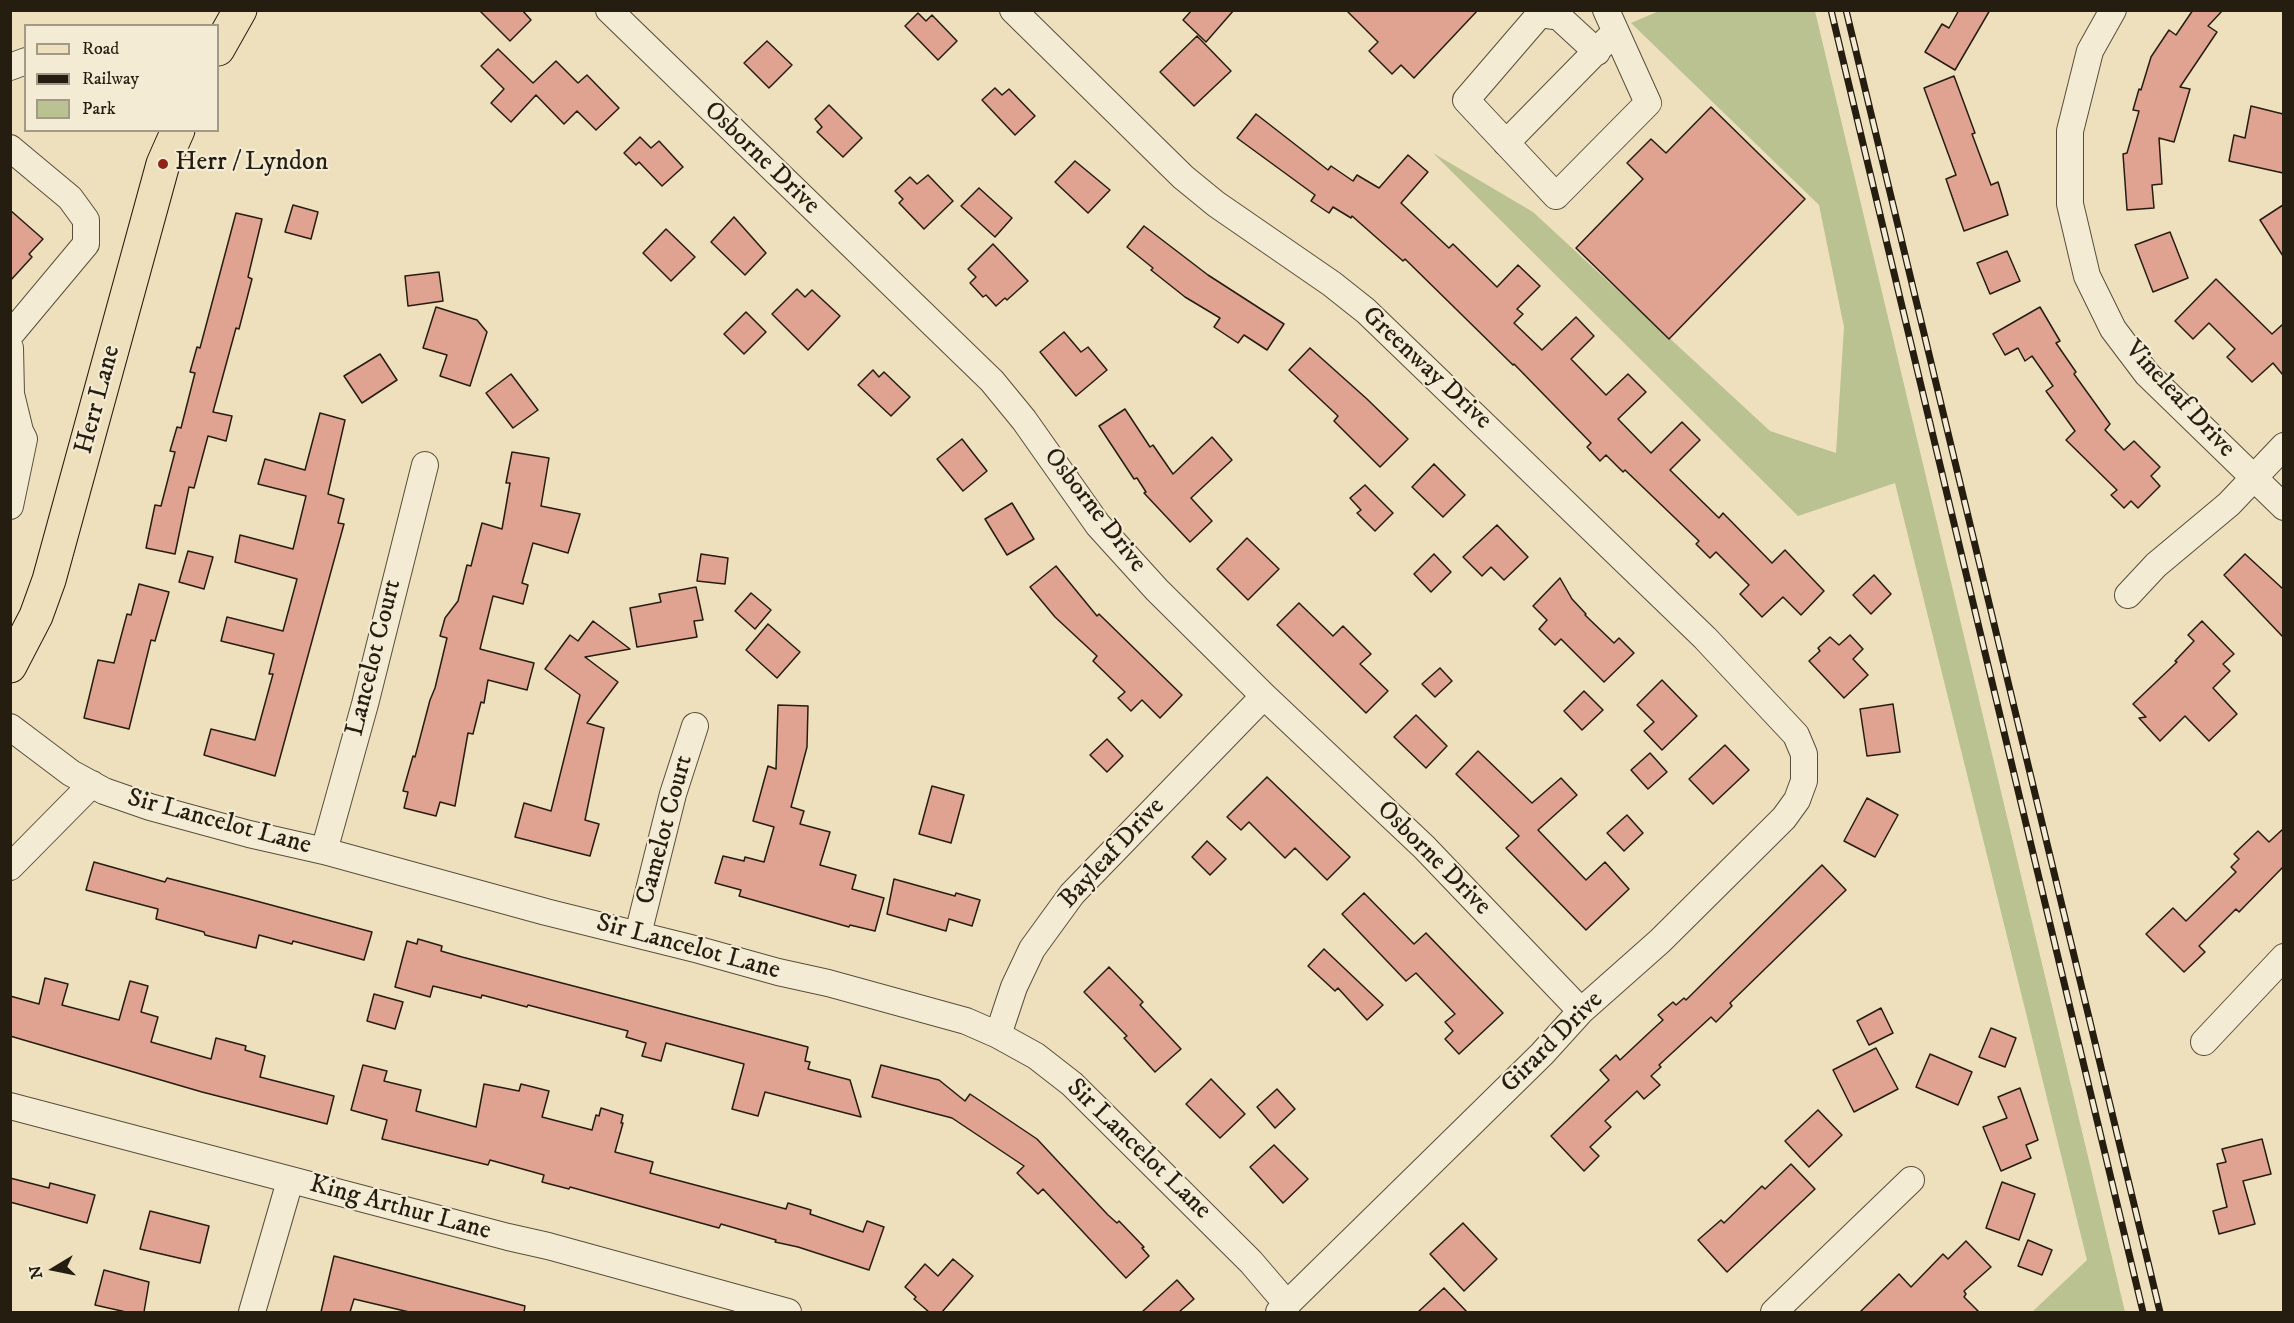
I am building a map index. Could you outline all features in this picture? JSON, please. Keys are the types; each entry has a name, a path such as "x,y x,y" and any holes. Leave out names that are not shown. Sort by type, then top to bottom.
{"main road":[{"path":"219,47 240,10"},
{"name":"Herr Lane","path":"10,666 36,616 50,580 164,164 177,132"}],"street":[{"name":"Osborne Drive","path":"609,10 992,381 1024,420 1098,525 1158,591 1264,696 1424,847 1581,1011"},
{"name":"Greenway Drive","path":"1013,10 1183,177 1216,204 1332,284 1366,311 1470,409 1705,638 1796,735 1804,762"},
{"name":"Vineleaf Drive","path":"2113,10 2090,51 2070,130 2070,204 2087,276 2113,329 2147,374 2283,507"},
{"path":"1596,52 1559,17 1539,12 1466,100 1556,196 1648,102 1611,21"},
{"path":"1506,143 1596,52 1611,21"},
{"path":"10,148 70,198 86,220 86,244 10,335"},
{"path":"10,348 11,394 20,431 10,506"},
{"path":"2128,595 2156,564 2229,504 2283,446"},
{"name":"Lancelot Court","path":"324,851 365,704 425,465"},
{"name":"Bayleaf Drive","path":"998,1035 1014,987 1032,949 1072,894 1264,696"},
{"name":"Camelot Court","path":"638,934 673,794 695,726"},
{"name":"Sir Lancelot Lane","path":"10,727 71,773 104,791 150,807 966,1021 998,1035 1036,1056 1080,1091 1251,1262 1283,1308"},
{"name":"Girard Drive","path":"1283,1308 1542,1054 1581,1011 1660,941 1784,818 1797,800 1804,781 1804,762"},
{"path":"10,867 92,784"},
{"path":"2204,1042 2283,957"},
{"name":"King Arthur Lane","path":"10,1106 290,1181 330,1189 507,1238 548,1246 788,1312"},
{"path":"1774,1312 1911,1180"},
{"path":"252,1312 290,1181"}],"green space":[{"path":"1659,11 1815,11 2125,1312 2032,1312 2087,1260 1895,483 1798,516 1433,153 1533,212 1770,431 1836,453 1844,327 1819,205 1631,23"}],"building":[{"path":"479,10 522,10 531,20 510,41"},
{"path":"1192,10 1234,10 1206,42 1183,20"},
{"path":"1346,10 1478,10 1414,78 1401,65 1392,74 1369,51 1378,42"},
{"path":"1959,10 1990,10 1955,70 1925,52 1942,24 1949,28"},
{"path":"2193,10 2223,10 2208,26 2217,32 2180,87 2190,89 2174,142 2159,138 2162,184 2152,185 2154,208 2127,210 2123,154 2127,153 2139,111 2133,110 2139,89 2141,90 2151,57 2169,30 2176,35"},
{"path":"918,13 926,21 932,15 957,41 938,60 905,26"},
{"path":"1197,36 1231,71 1194,106 1160,72"},
{"path":"767,41 792,65 769,88 744,63"},
{"path":"498,49 533,83 556,61 578,83 587,75 619,108 596,130 577,111 564,124 536,95 511,122 491,103 504,89 481,66"},
{"path":"1954,76 1991,185 1998,182 2008,215 1964,231 1946,179 1956,175 1924,88"},
{"path":"995,88 1002,95 1009,89 1035,116 1015,135 982,100"},
{"path":"829,105 862,138 843,157 817,132 822,127 815,119"},
{"path":"2251,106 2283,114 2283,173 2229,161 2234,135 2245,138"},
{"path":"1711,107 1805,199 1669,339 1576,248 1643,179 1627,163 1651,139 1666,153"},
{"path":"1256,114 1328,170 1331,166 1353,181 1357,175 1379,188 1408,155 1428,172 1401,203 1449,248 1453,244 1497,287 1518,265 1540,286 1517,309 1523,314 1514,323 1542,350 1576,317 1594,336 1571,359 1606,395 1628,374 1646,392 1618,419 1651,453 1682,422 1700,440 1670,470 1719,518 1723,513 1772,563 1785,550 1824,591 1801,615 1783,597 1762,617 1740,594 1749,585 1716,552 1710,558 1696,544 1699,541 1625,470 1623,472 1606,455 1600,461 1587,447 1591,443 1514,364 1405,259 1403,261 1352,216 1351,218 1333,207 1329,213 1311,201 1315,195 1237,138"},
{"path":"640,137 651,148 659,141 683,167 662,186 639,162 636,165 624,153"},
{"path":"1075,161 1110,190 1088,213 1055,182"},
{"path":"928,175 953,201 924,229 899,203 903,199 895,191 910,177 917,184"},
{"path":"979,188 1012,218 995,237 961,206"},
{"path":"293,205 318,212 311,239 285,232"},
{"path":"2283,205 2283,256 2260,220"},
{"path":"10,210 43,239 29,254 32,257 10,281"},
{"path":"236,213 262,219 248,277 252,279 213,412 232,416 226,441 208,436 194,488 189,487 175,554 146,548 155,505 161,506 175,452 170,451 177,427 181,428 195,373 190,372 197,347 200,348"},
{"path":"734,217 766,253 745,275 711,242"},
{"path":"1144,226 1208,275 1284,324 1267,350 1244,335 1238,343 1214,327 1220,318 1185,297 1127,247"},
{"path":"666,229 695,257 671,281 643,253"},
{"path":"2170,232 2188,278 2153,292 2135,245"},
{"path":"993,244 1028,281 1007,300 1005,298 996,306 986,295 983,297 970,283 976,277 968,269"},
{"path":"2007,251 2020,281 1990,294 1977,263"},
{"path":"439,272 443,301 408,306 405,276"},
{"path":"2216,279 2272,334 2283,324 2283,375 2273,363 2252,382 2227,357 2235,349 2209,323 2193,339 2175,321"},
{"path":"797,289 805,297 812,290 840,316 808,350 772,314"},
{"path":"436,307 477,320 487,332 470,386 440,376 447,355 423,348"},
{"path":"2040,307 2060,341 2056,343 2076,372 2074,374 2110,424 2105,430 2124,450 2134,441 2160,467 2151,476 2160,486 2138,508 2131,501 2124,508 2111,495 2117,490 2066,440 2075,431 2046,391 2053,386 2032,356 2025,361 2018,348 2005,355 1993,334"},
{"path":"746,312 766,332 744,354 724,334"},
{"path":"1064,332 1081,352 1088,347 1107,370 1076,396 1040,352"},
{"path":"1310,348 1408,439 1380,467 1334,421 1338,416 1289,370"},
{"path":"380,354 397,380 362,403 344,376"},
{"path":"873,370 879,377 884,372 910,397 891,416 858,385"},
{"path":"511,374 538,410 513,428 486,393"},
{"path":"1125,409 1150,447 1153,445 1173,474 1212,437 1232,460 1191,498 1212,521 1190,542 1144,493 1146,492 1137,478 1134,479 1099,426"},
{"path":"320,413 345,420 328,494 344,499 338,523 344,524 275,776 204,755 211,729 255,740 273,674 269,674 274,654 221,641 227,617 283,631 297,579 235,562 240,535 293,549 306,496 258,484 265,459 305,470"},
{"path":"962,439 987,471 963,491 937,459"},
{"path":"512,452 549,458 541,506 580,514 568,553 533,543 522,583 528,585 523,604 493,596 480,649 534,663 527,690 488,680 484,703 481,702 473,734 468,733 455,806 440,802 436,816 404,808 408,792 403,791 435,688 447,638 440,636 445,618 458,601 467,565 471,566 482,523 502,529 510,483 506,483"},
{"path":"1434,464 1465,495 1443,517 1412,487"},
{"path":"1365,485 1393,513 1375,531 1357,513 1361,510 1350,498"},
{"path":"1012,503 1034,539 1007,555 985,519"},
{"path":"1497,525 1528,557 1504,580 1491,567 1482,576 1463,557"},
{"path":"1247,538 1279,569 1248,600 1217,569"},
{"path":"188,551 213,557 204,589 179,582"},
{"path":"701,554 728,558 725,584 697,581"},
{"path":"1434,554 1451,572 1431,592 1414,574"},
{"path":"2245,554 2283,589 2283,637 2224,575"},
{"path":"1056,566 1097,616 1099,614 1182,695 1160,718 1142,700 1131,711 1118,698 1125,692 1093,661 1097,656 1055,617 1030,587"},
{"path":"1874,575 1891,594 1871,614 1853,595"},
{"path":"1560,578 1572,599 1585,615 1614,643 1619,638 1634,653 1604,682 1561,639 1555,645 1539,629 1547,620 1533,606"},
{"path":"139,584 169,592 155,641 151,640 129,729 84,718 98,660 114,663 127,614 131,615"},
{"path":"696,587 703,620 694,621 697,637 637,647 630,608 661,602 659,594"},
{"path":"751,593 771,610 755,629 735,611"},
{"path":"1299,603 1333,636 1343,626 1371,654 1360,664 1388,691 1366,713 1277,625"},
{"path":"593,621 630,649 585,657 618,682 587,723 604,728 585,820 599,824 590,856 515,837 524,803 551,811 580,695 545,669 570,635 578,641"},
{"path":"2202,621 2234,654 2223,664 2230,671 2213,688 2237,714 2209,741 2185,716 2160,741 2139,718 2146,717 2133,704 2177,662 2175,661 2194,641 2188,635"},
{"path":"768,624 800,652 777,678 746,650"},
{"path":"1850,635 1863,649 1853,659 1868,675 1844,698 1809,661 1830,637 1839,645"},
{"path":"1440,668 1452,681 1435,697 1422,684"},
{"path":"1662,680 1697,716 1662,750 1644,731 1654,722 1637,705"},
{"path":"1584,691 1603,710 1582,730 1564,711"},
{"path":"1893,704 1900,752 1867,756 1860,709"},
{"path":"778,705 808,706 807,747 791,807 804,811 800,824 830,832 820,865 856,875 852,889 884,898 875,931 850,925 849,927 739,896 741,890 715,883 723,856 744,861 745,857 764,862 774,827 753,821 768,766 776,769"},
{"path":"1416,715 1447,746 1426,768 1394,737"},
{"path":"1107,739 1123,756 1107,772 1090,755"},
{"path":"1725,745 1749,770 1713,804 1689,779"},
{"path":"1478,751 1532,803 1561,778 1577,795 1538,830 1586,880 1605,862 1629,889 1586,930 1506,848 1519,836 1456,774"},
{"path":"1650,753 1667,772 1648,789 1631,770"},
{"path":"1267,777 1350,857 1327,880 1295,848 1285,858 1249,822 1241,830 1227,817"},
{"path":"932,786 964,795 951,843 919,834"},
{"path":"1867,798 1898,815 1875,857 1844,841"},
{"path":"1627,815 1643,833 1624,851 1607,833"},
{"path":"2283,829 2283,867 2239,912 2236,909 2199,946 2205,952 2184,972 2146,934 2173,908 2186,921 2236,872 2231,867 2239,859 2234,854 2258,831 2269,842"},
{"path":"1207,841 1226,859 1210,875 1192,857"},
{"path":"94,862 165,882 167,878 372,932 364,960 293,941 292,944 259,935 256,948 156,919 158,909 86,890"},
{"path":"1822,865 1846,890 1730,1003 1732,1006 1716,1022 1711,1017 1659,1065 1661,1067 1651,1076 1660,1085 1644,1099 1637,1091 1605,1121 1611,1127 1590,1147 1599,1156 1584,1171 1551,1136 1609,1080 1600,1070 1616,1055 1620,1060 1663,1020 1658,1015 1673,1002 1676,1005 1684,998 1686,1000"},
{"path":"894,879 955,896 956,893 980,900 972,926 949,919 946,931 887,914"},
{"path":"1364,893 1414,944 1426,933 1503,1013 1459,1054 1445,1039 1453,1031 1445,1022 1455,1014 1416,973 1406,981 1342,914"},
{"path":"418,939 442,946 441,951 462,957 808,1047 805,1061 810,1062 808,1069 850,1080 861,1117 765,1092 758,1116 732,1109 744,1064 666,1043 661,1061 642,1056 646,1043 626,1037 628,1031 482,995 481,998 433,986 430,997 395,987 407,941 417,944"},
{"path":"1324,949 1383,1005 1367,1020 1338,988 1335,991 1308,966"},
{"path":"1109,967 1143,1002 1140,1005 1181,1049 1155,1072 1124,1038 1127,1036 1084,992"},
{"path":"45,978 68,984 62,1005 119,1020 130,981 148,986 141,1012 158,1017 151,1042 211,1059 216,1038 246,1046 245,1050 265,1056 260,1077 334,1096 327,1124 202,1092 10,1036 10,996 39,1004"},
{"path":"374,994 403,1002 395,1029 367,1021"},
{"path":"1881,1008 1893,1033 1869,1045 1857,1021"},
{"path":"1991,1028 2016,1038 2005,1067 1979,1057"},
{"path":"1876,1048 1898,1089 1854,1112 1833,1070"},
{"path":"1930,1054 1972,1072 1958,1105 1916,1087"},
{"path":"363,1065 387,1071 384,1081 421,1090 416,1111 476,1127 484,1084 519,1091 521,1084 549,1091 542,1117 592,1130 596,1115 599,1116 601,1108 623,1115 615,1152 653,1162 650,1173 786,1209 788,1203 811,1210 810,1214 863,1232 867,1221 884,1227 869,1270 721,1224 719,1228 570,1187 569,1189 542,1182 544,1175 490,1160 488,1165 382,1139 387,1120 351,1110"},
{"path":"881,1065 939,1080 965,1101 970,1094 1037,1139 1108,1215 1117,1223 1119,1221 1144,1247 1142,1248 1149,1256 1126,1278 1043,1189 1038,1194 1017,1173 1024,1166 952,1118 872,1097"},
{"path":"1211,1079 1245,1114 1220,1138 1186,1104"},
{"path":"2020,1088 2038,1140 2026,1145 2031,1158 2001,1171 1983,1127 2007,1118 1998,1097"},
{"path":"1277,1089 1295,1109 1275,1128 1257,1107"},
{"path":"1818,1110 1842,1135 1809,1167 1785,1141"},
{"path":"2262,1139 2271,1174 2243,1181 2255,1224 2219,1234 2213,1211 2227,1207 2217,1164 2226,1162 2222,1149"},
{"path":"1274,1145 1308,1179 1283,1203 1250,1167"},
{"path":"1791,1164 1815,1189 1727,1272 1698,1240 1721,1220 1724,1223 1762,1186 1765,1189"},
{"path":"10,1178 49,1188 50,1183 95,1195 87,1223 10,1202"},
{"path":"2002,1182 2035,1194 2019,1240 1986,1228"},
{"path":"150,1211 209,1226 200,1263 140,1249"},
{"path":"1463,1223 1497,1259 1464,1291 1430,1254"},
{"path":"2028,1240 2052,1250 2042,1275 2018,1266"},
{"path":"1966,1241 1991,1267 1964,1291 1966,1294 1964,1297 1979,1312 1860,1312 1899,1274 1911,1287 1943,1254 1948,1259"},
{"path":"334,1256 525,1306 524,1312 409,1312 354,1299 350,1312 321,1312"},
{"path":"953,1259 973,1276 942,1312 929,1312 914,1299 916,1297 905,1287 925,1264 938,1276"},
{"path":"104,1270 149,1282 144,1312 126,1312 95,1305"},
{"path":"1177,1280 1194,1299 1179,1312 1142,1312"},
{"path":"1444,1288 1467,1312 1418,1312"}],"railway":[{"path":"1831,10 2143,1312"},
{"path":"1846,10 2160,1312"}],"place":[{"name":"Herr / Lyndon","path":"163,164"}]}
